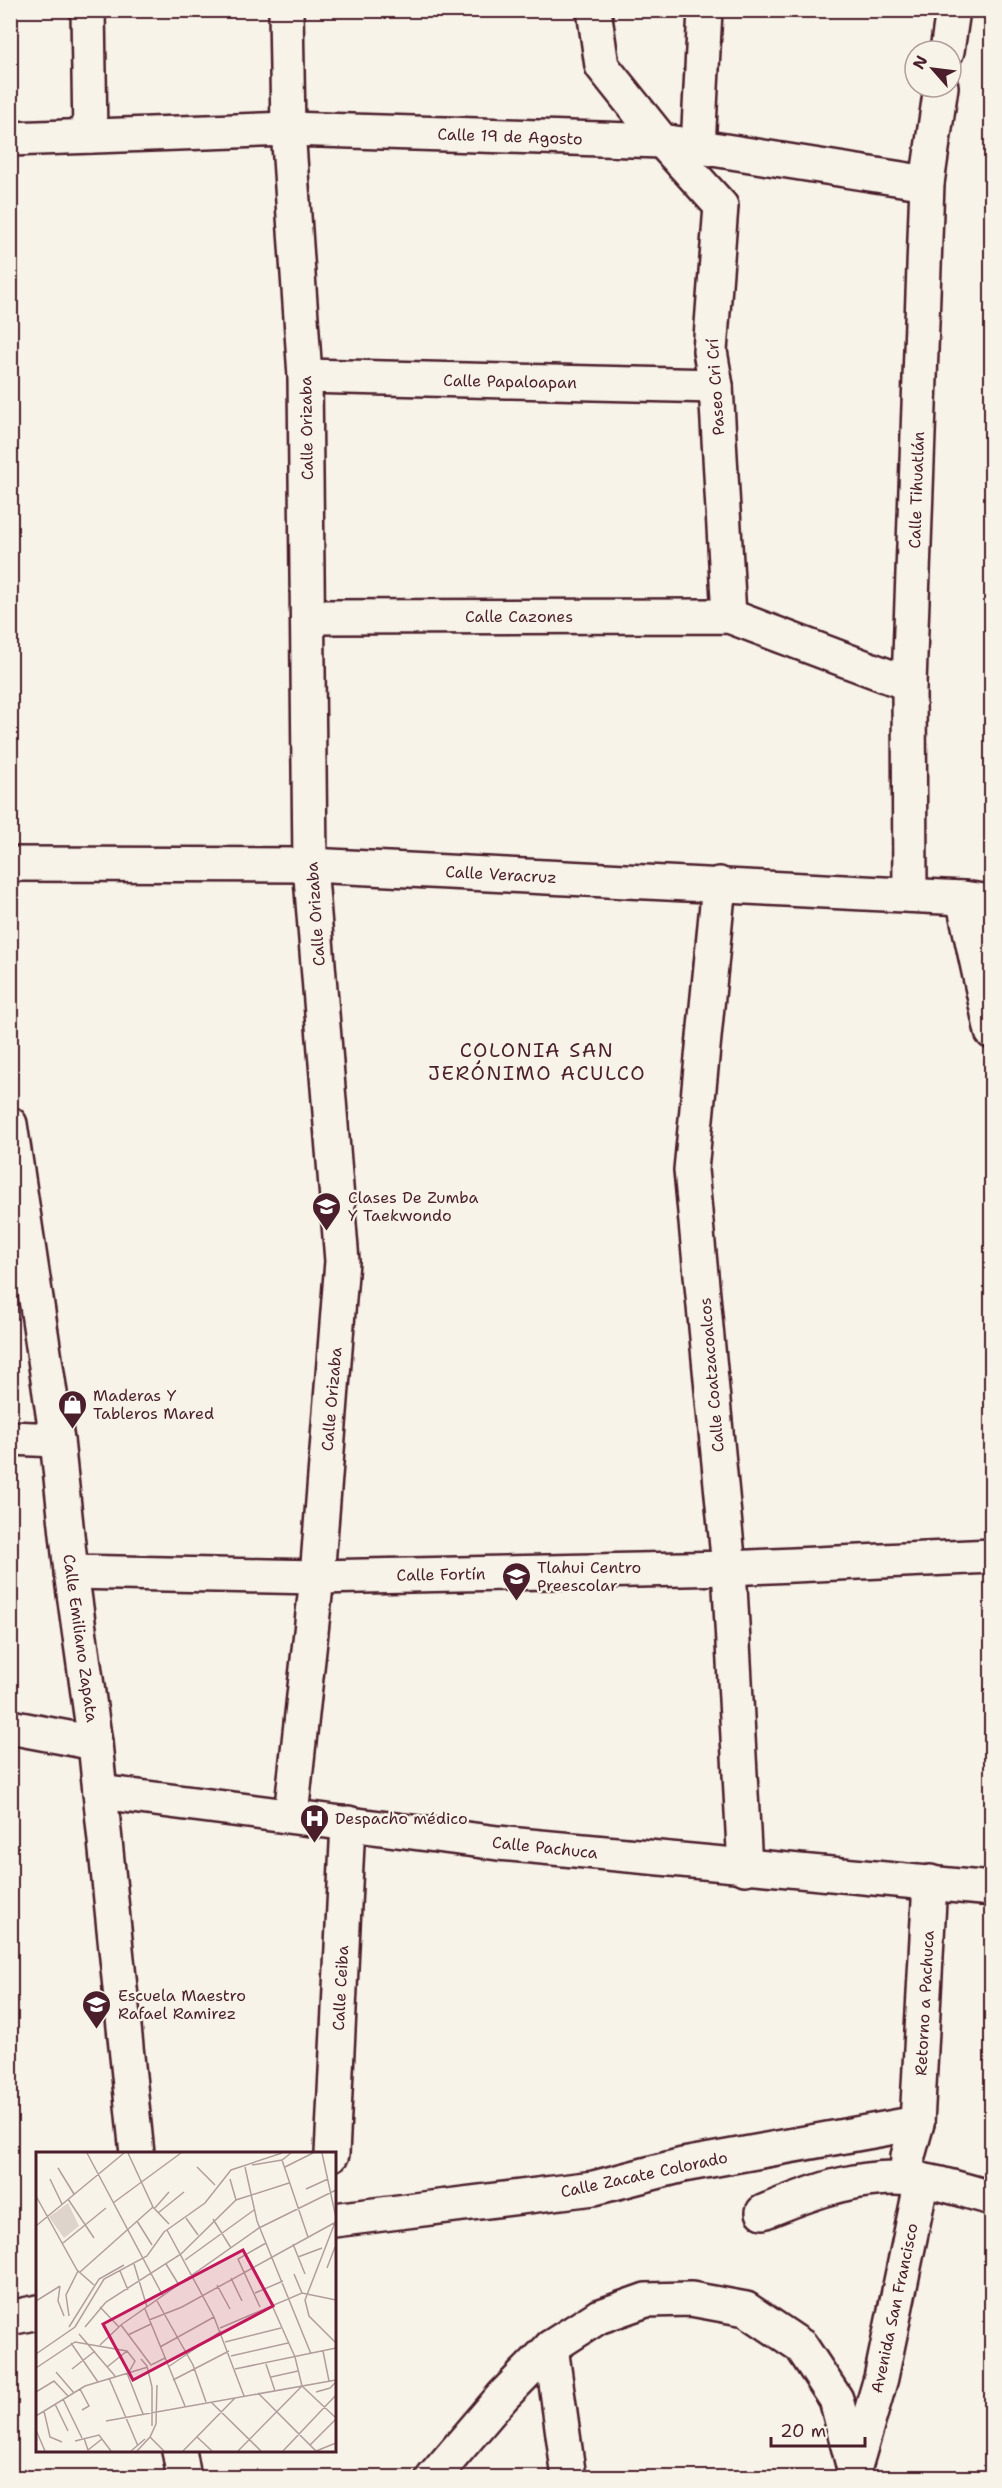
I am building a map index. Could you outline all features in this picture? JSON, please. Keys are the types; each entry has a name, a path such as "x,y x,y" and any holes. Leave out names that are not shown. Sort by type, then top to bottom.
{"street":[{"path":"88,10 90,136"},
{"name":"Calle Orizaba","path":"286,10 288,129 305,376 310,617 310,865 342,1261 317,1577 291,1815"},
{"name":"Paseo Cri Crí","path":"594,10 602,66 662,141 721,206 710,351 716,386 729,616"},
{"path":"698,147 705,10"},
{"path":"949,39 953,10"},
{"name":"Calle Tihuatlán","path":"910,895 909,684 927,183 940,99"},
{"name":"Calle 19 de Agosto","path":"10,139 288,129 662,141 927,183"},
{"name":"Calle Papaloapan","path":"305,376 716,386"},
{"path":"729,616 909,684"},
{"name":"Calle Cazones","path":"310,617 729,616"},
{"name":"Calle Veracruz","path":"10,864 310,865 719,884 977,900"},
{"name":"Calle Coatzacoalcos","path":"719,884 691,1170 729,1568 744,1868"},
{"path":"977,900 992,1032"},
{"name":"Calle Emiliano Zapata","path":"11,1137 57,1440 71,1572 95,1743 137,2152"},
{"path":"10,1438 57,1440"},
{"name":"Calle Fortín","path":"71,1572 317,1577 729,1568 992,1556"},
{"path":"10,1727 95,1743"},
{"name":"Calle Pachuca","path":"100,1792 498,1843 744,1868 992,1889"},
{"name":"Calle Ceiba","path":"332,2152 348,1823"},
{"name":"Retorno a Pachuca","path":"914,2179 908,2156 917,2123 930,1882"},
{"name":"Calle Zacate Colorado","path":"336,2220 594,2188 683,2165 917,2123"},
{"path":"763,2212 818,2190 874,2179 914,2179 992,2198"},
{"name":"Avenida San Francisco","path":"854,2473 881,2378 914,2179"},
{"name":"Avenida San Francisco","path":"433,2478 502,2396 551,2347 598,2317 646,2300 691,2299 746,2309 801,2346 836,2399 854,2473"},
{"path":"10,2318 36,2312"},
{"path":"551,2347 569,2478"},
{"path":"179,2452 184,2478"}],"place":[{"name":"Clases De Zumba Y Taekwondo","path":"327,1232"},
{"name":"Maderas Y Tableros Mared","path":"72,1430"},
{"name":"Tlahui Centro Preescolar","path":"516,1602"},
{"name":"Despacho médico","path":"314,1844"},
{"name":"Escuela Maestro Rafael Ramirez","path":"97,2030"}],"district":[{"name":"COLONIA SAN JERÓNIMO ACULCO","path":"537,1062"}]}
